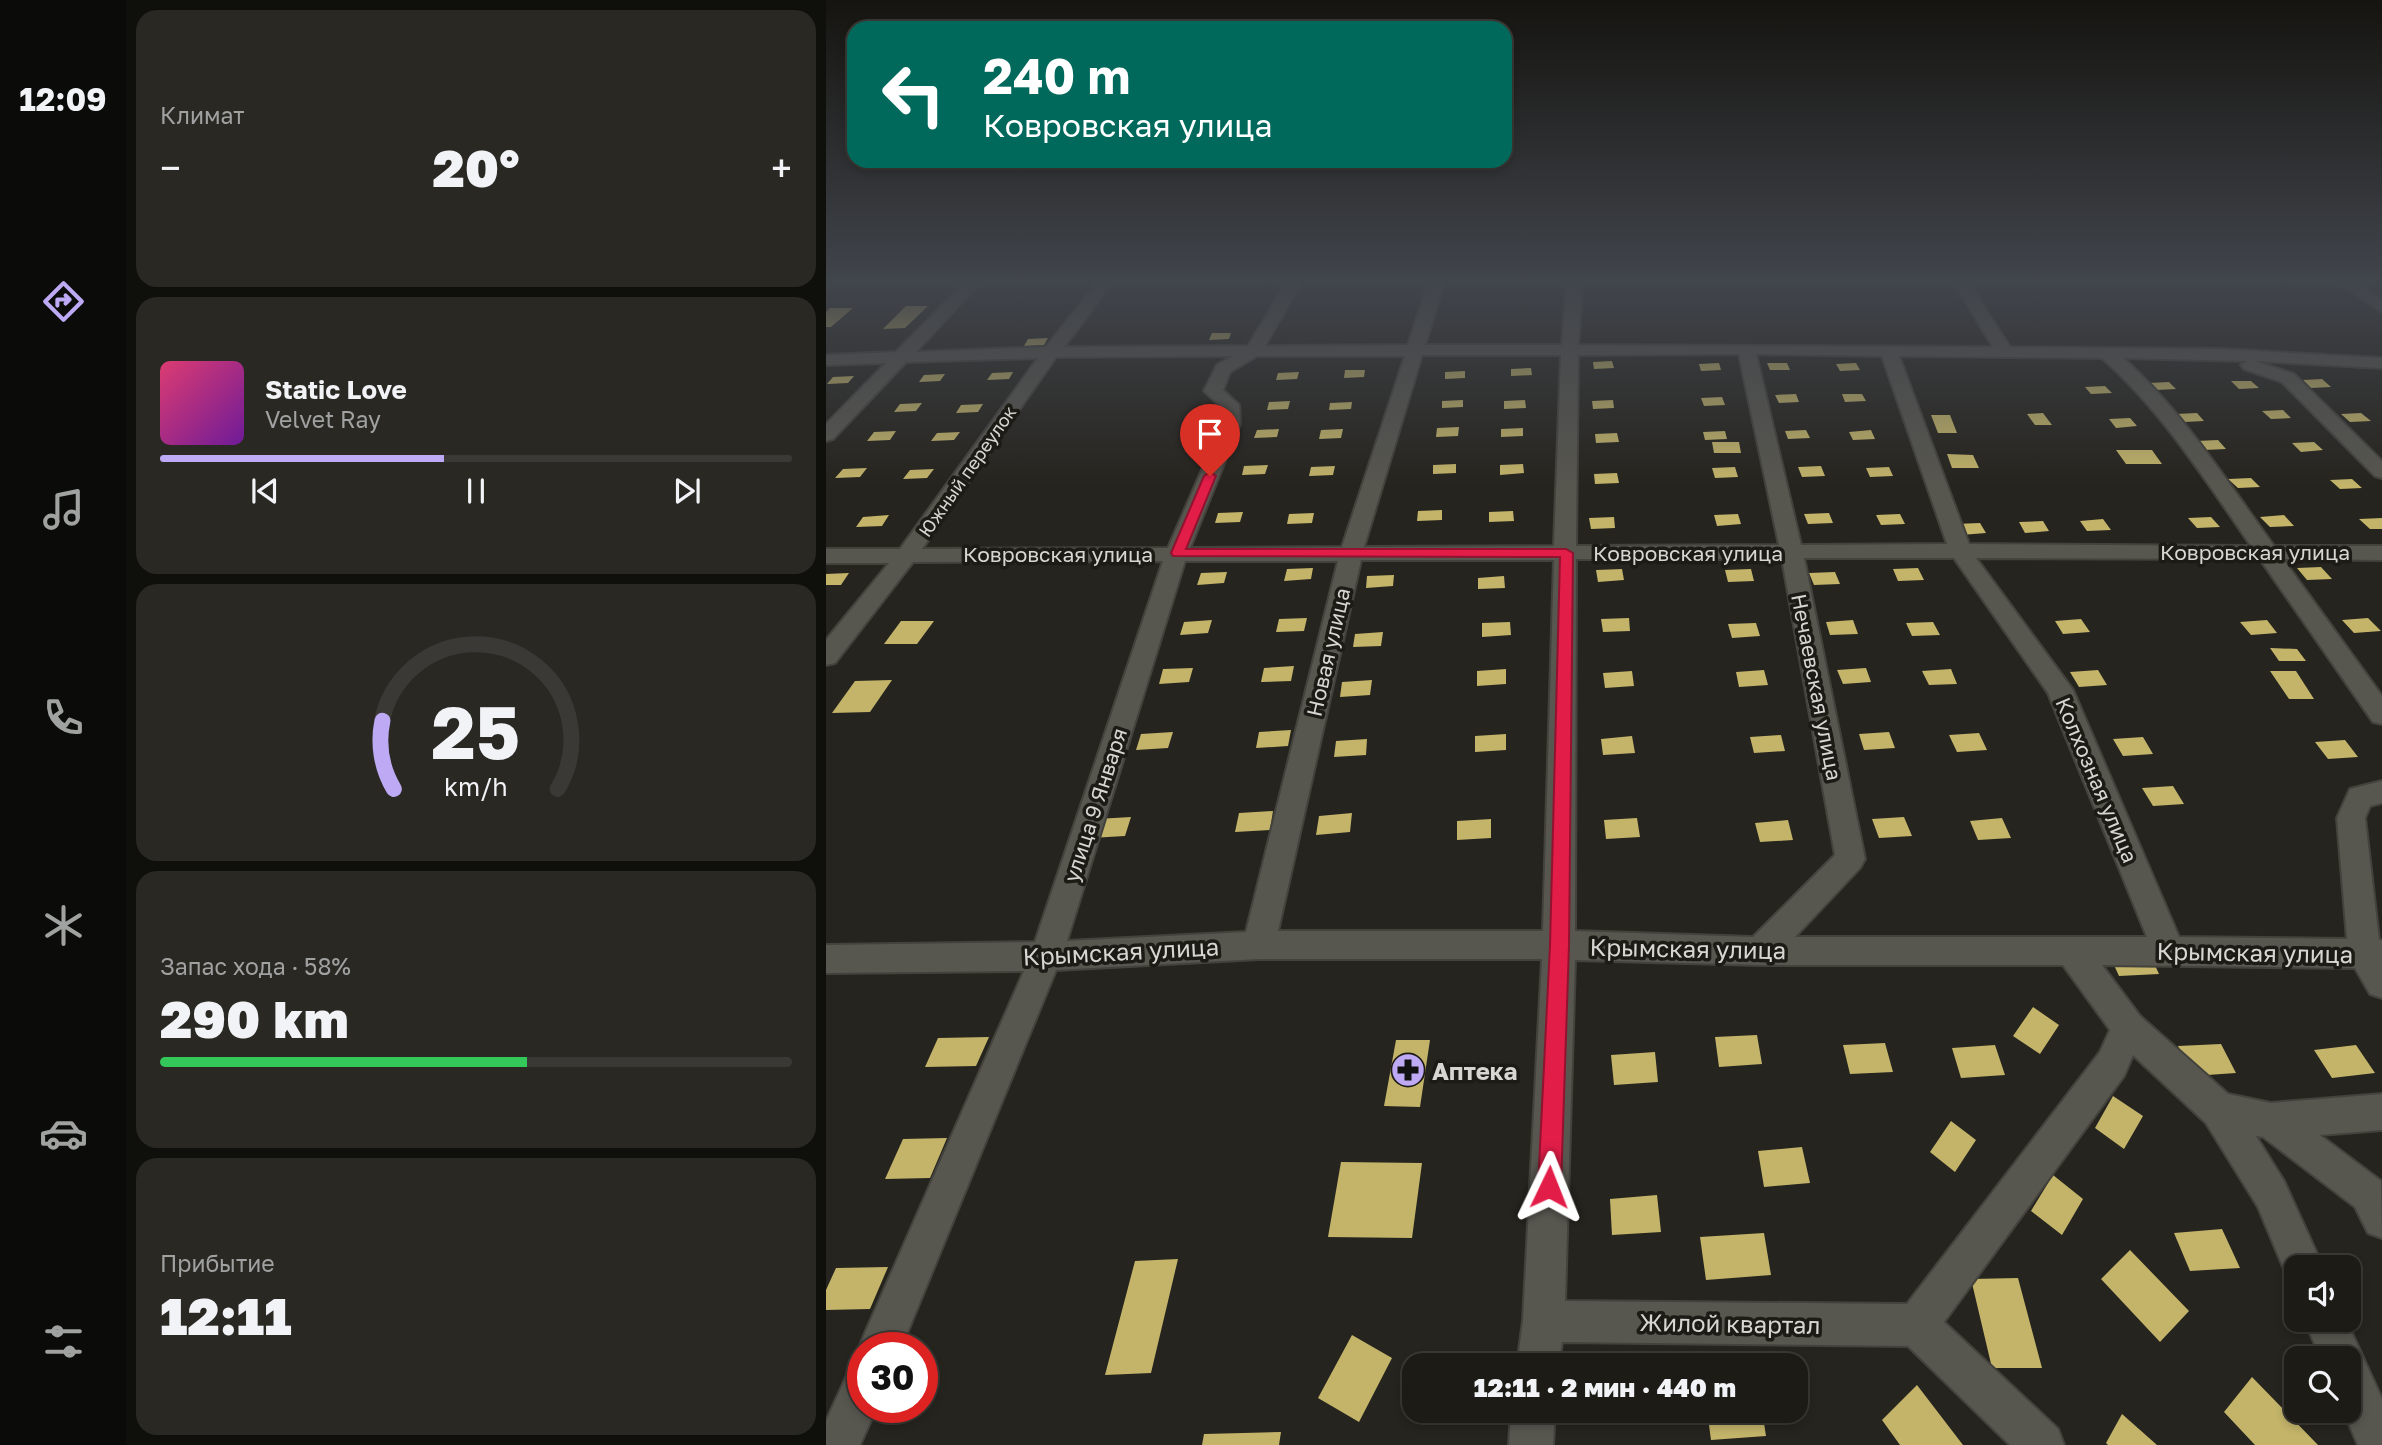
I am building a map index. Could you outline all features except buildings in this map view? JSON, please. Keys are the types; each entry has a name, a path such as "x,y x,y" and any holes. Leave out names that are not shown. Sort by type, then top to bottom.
{"street":[{"path":"826,435 908,350"},
{"path":"826,360 1051,352 1496,350"},
{"path":"1540,1353 1544,1321 1559,945 1569,350"},
{"name":"Нечаевская улица","path":"1746,350 1792,553 1850,859 1760,951"},
{"path":"1814,350 2220,354 2382,363"},
{"name":"улица 9 Января","path":"887,1332 1046,956 1177,553 1231,424 1230,405 1213,391 1223,369 1254,351"},
{"name":"Южный переулок","path":"826,657 907,555 1051,352"},
{"name":"Новая улица","path":"1259,945 1350,554 1416,352"},
{"name":"Колхозная улица","path":"1889,352 1960,551 2060,690 2169,951"},
{"path":"2108,354 2132,375 2198,455 2382,715"},
{"path":"2220,354 2288,378 2382,472"},
{"name":"Ковровская улица","path":"826,556 1960,551 2382,553"},
{"path":"2382,792 2360,797 2351,818 2373,954 2382,983"},
{"name":"Крымская улица","path":"826,959 1046,956 1259,945 1559,945 1760,951 2071,950 2373,954"},
{"path":"2071,950 2128,1027 2219,1110 2271,1194 2298,1255"},
{"path":"2042,1445 1917,1325 2112,1064 2128,1027"},
{"path":"2219,1110 2271,1121 2382,1112"},
{"path":"2271,1121 2368,1194 2382,1219"},
{"name":"Жилой квартал","path":"1544,1321 1917,1325"},
{"path":"2361,1402 2380,1445"},
{"path":"838,1445 848,1423"},
{"path":"1531,1445 1532,1423"}],"place":[{"name":"Аптека","path":"1408,1070"}],"route":[{"path":"1210,476 1177,553 1566,553 1559,945 1549,1187"}]}
